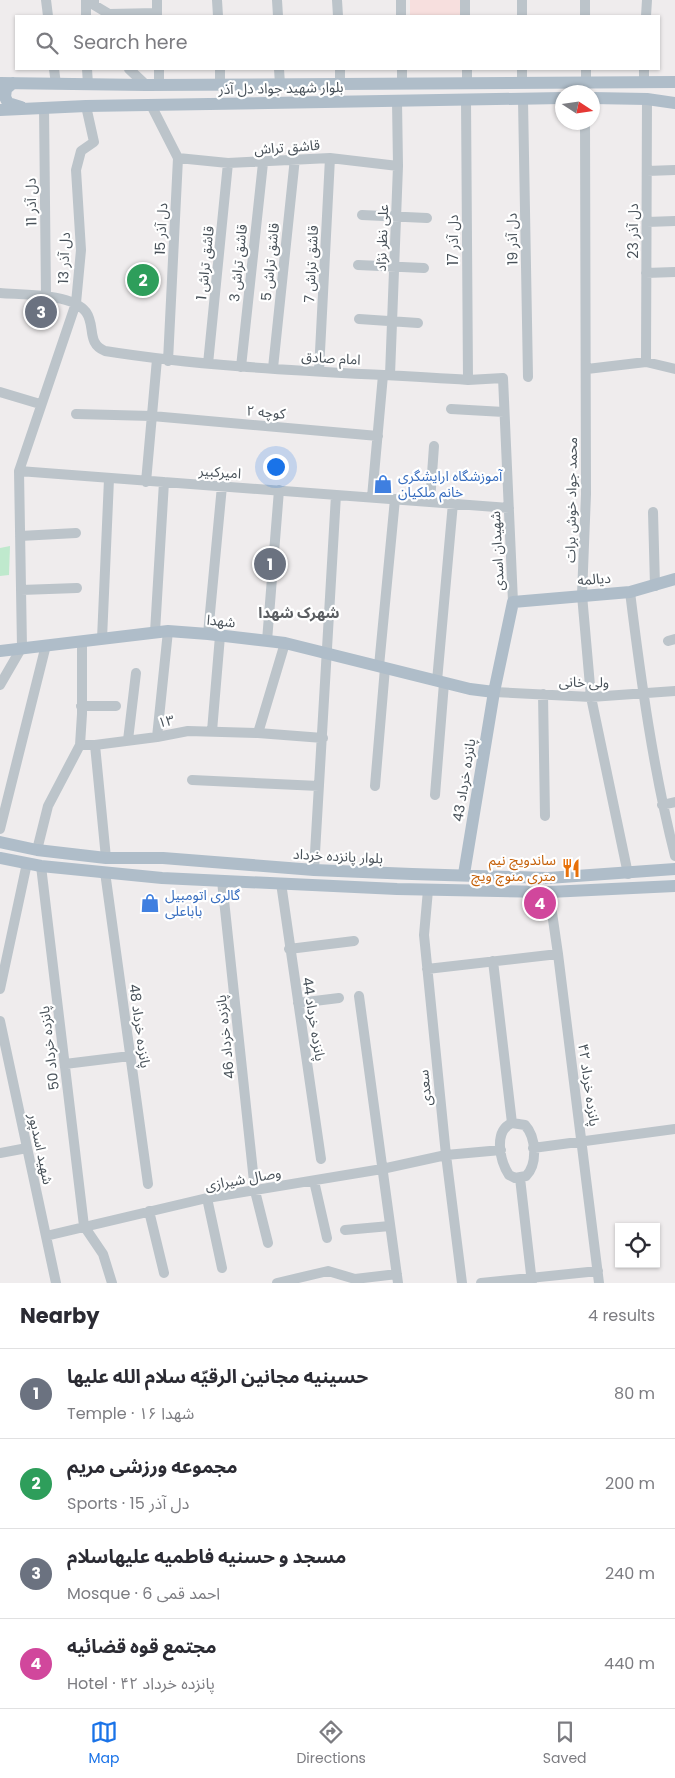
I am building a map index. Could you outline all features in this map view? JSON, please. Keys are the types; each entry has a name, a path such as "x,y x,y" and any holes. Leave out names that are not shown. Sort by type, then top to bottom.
{"main road":[{"name":"بلوار شهید جواد دل آذر","path":"0,83 159,85 402,82 675,82"},
{"path":"13,83 6,89 5,97 8,103 13,106 28,108"},
{"path":"644,83 675,88"},
{"name":"بلوار شهید جواد دل آذر","path":"0,110 86,106 555,98"},
{"path":"600,98 652,100 675,104"},
{"name":"دیالمه","path":"513,602 630,592 675,579"},
{"name":"پانزده خرداد 43","path":"464,874 494,692 513,602"},
{"name":"شهدا","path":"0,651 161,632 214,635 285,643 440,682 494,692"},
{"name":"بلوار پانزده خرداد","path":"0,842 37,850 106,858 163,858 314,870 548,878 628,874 675,869"},
{"path":"0,858 41,866 222,881 428,890 548,892 675,886"}],"street":[{"path":"46,0 48,15"},
{"path":"89,5 109,15 157,14 157,0"},
{"path":"217,0 218,15"},
{"path":"277,0 278,15"},
{"path":"338,0 338,15"},
{"path":"401,0 401,15"},
{"path":"465,0 465,15"},
{"path":"522,0 522,15"},
{"path":"585,0 585,15"},
{"path":"646,15 647,0"},
{"path":"54,70 56,84"},
{"path":"87,70 88,84"},
{"path":"130,70 146,85"},
{"path":"159,70 159,85"},
{"path":"220,70 220,84"},
{"path":"279,70 280,84"},
{"path":"340,70 340,83"},
{"path":"402,70 402,82"},
{"path":"466,70 467,82"},
{"path":"522,70 522,82"},
{"path":"586,70 586,83"},
{"path":"644,70 644,83"},
{"name":"دل آذر 17","path":"466,100 468,380"},
{"name":"دل آذر 19","path":"523,100 528,377"},
{"name":"دل آذر 23","path":"646,362 646,171 652,100"},
{"name":"علی نظر نژاد","path":"372,497 392,322 398,166 397,101"},
{"name":"دل آذر 15","path":"151,105 178,158 168,361"},
{"name":"دل آذر 13","path":"22,647 19,471 40,404 76,303 81,250 76,170 81,151 94,142 86,106"},
{"name":"دل آذر 11","path":"44,107 46,297"},
{"name":"محمد جواد خوش برات","path":"585,130 587,369 586,494 582,595 591,697 628,874"},
{"name":"قاشق تراش","path":"178,158 228,163 263,163 295,158 330,158 398,166"},
{"name":"قاشق تراش 5","path":"273,368 295,158"},
{"name":"قاشق تراش 7","path":"319,371 330,158"},
{"name":"قاشق تراش 1","path":"208,364 228,163"},
{"name":"قاشق تراش 3","path":"241,367 263,163"},
{"path":"646,171 675,170"},
{"path":"362,215 428,218"},
{"path":"647,222 675,221"},
{"path":"358,265 424,268"},
{"path":"646,273 675,272"},
{"path":"0,293 46,297 76,303"},
{"name":"امام صادق","path":"76,303 86,312 91,323 93,343 97,348 168,361 468,380 503,378"},
{"path":"359,319 418,323"},
{"path":"146,482 157,359"},
{"path":"587,369 646,362 675,368"},
{"name":"شهیدان اسدی","path":"503,378 513,602"},
{"path":"0,392 40,404"},
{"path":"451,409 504,412"},
{"name":"کوچه ۲","path":"76,414 152,416 378,436"},
{"path":"430,502 434,446"},
{"name":"امیرکبیر","path":"19,471 509,508"},
{"path":"102,639 110,479"},
{"path":"158,737 164,482"},
{"path":"212,730 214,635 222,486"},
{"path":"267,641 279,490"},
{"path":"314,870 336,495"},
{"path":"375,786 395,499"},
{"path":"435,795 440,682 453,503"},
{"path":"653,512 655,586"},
{"path":"20,536 76,533"},
{"path":"21,590 77,588"},
{"path":"630,592 643,694 662,805 675,856"},
{"path":"37,850 48,806 80,745 82,641"},
{"path":"258,732 285,643"},
{"path":"0,829 46,645"},
{"path":"0,685 22,647"},
{"path":"128,740 136,673"},
{"name":"ولی خانی","path":"494,692 591,697 675,691"},
{"path":"543,694 545,816"},
{"path":"81,706 116,706"},
{"name":"۱۳","path":"80,745 95,745 158,737 188,731 212,730 323,738"},
{"path":"95,745 106,858"},
{"path":"192,780 319,786"},
{"path":"662,805 675,802"},
{"path":"0,989 4,947 27,863"},
{"name":"پانزده خرداد 50","path":"41,866 84,1226"},
{"name":"پانزده خرداد 48","path":"105,872 148,1184"},
{"name":"پانزده خرداد 46","path":"222,881 255,1190 268,1243"},
{"name":"پانزده خرداد 44","path":"281,883 289,949 321,1159"},
{"name":"سعدی","path":"428,890 424,935 446,1155 462,1283"},
{"name":"پانزده خرداد ۴۲","path":"548,892 583,1142 599,1283"},
{"path":"289,949 354,941"},
{"path":"428,969 558,954"},
{"path":"493,961 512,1123"},
{"path":"277,1283 328,1272 355,1279 397,1279 359,996"},
{"path":"298,1003 339,998"},
{"name":"شهید اسدپور","path":"0,1021 56,1283"},
{"path":"65,1064 130,1056"},
{"path":"512,1123 525,1125 529,1130 533,1148 533,1167 526,1176 520,1178 509,1175 503,1162 501,1150 503,1130 506,1125 512,1123"},
{"path":"533,1148 675,1129"},
{"path":"0,1154 26,1148"},
{"name":"وصال شیرازی","path":"46,1236 207,1198 382,1169 446,1155 501,1150"},
{"path":"520,1178 532,1280"},
{"path":"314,1181 327,1238"},
{"path":"207,1198 222,1268"},
{"path":"149,1211 164,1273"},
{"path":"84,1226 103,1254 112,1283"},
{"path":"344,1230 390,1226"},
{"path":"481,1283 532,1280 598,1271"}],"shaded area":[{"path":"410,0 462,0 462,15 410,15"}],"green space":[{"path":"10,546 9,575 0,576 0,548"}],"place":[{"name":"مجموعه ورزشی مریم","path":"143,280"},
{"name":"مسجد و حسنیه فاطمیه علیهاسلام","path":"41,312"},
{"name":"آموزشگاه ارایشگری خانم ملکیان","path":"383,484"},
{"name":"حسینیه مجانین الرقیّه سلام الله علیها","path":"270,564"},
{"name":"ساندویچ نیم متری منوچ ویچ","path":"571,868"},
{"name":"گالری اتومبیل باباعلی","path":"150,903"},
{"name":"مجتمع قوه قضائیه","path":"540,903"}],"district":[{"name":"شهرک شهدا","path":"299,613"}]}
